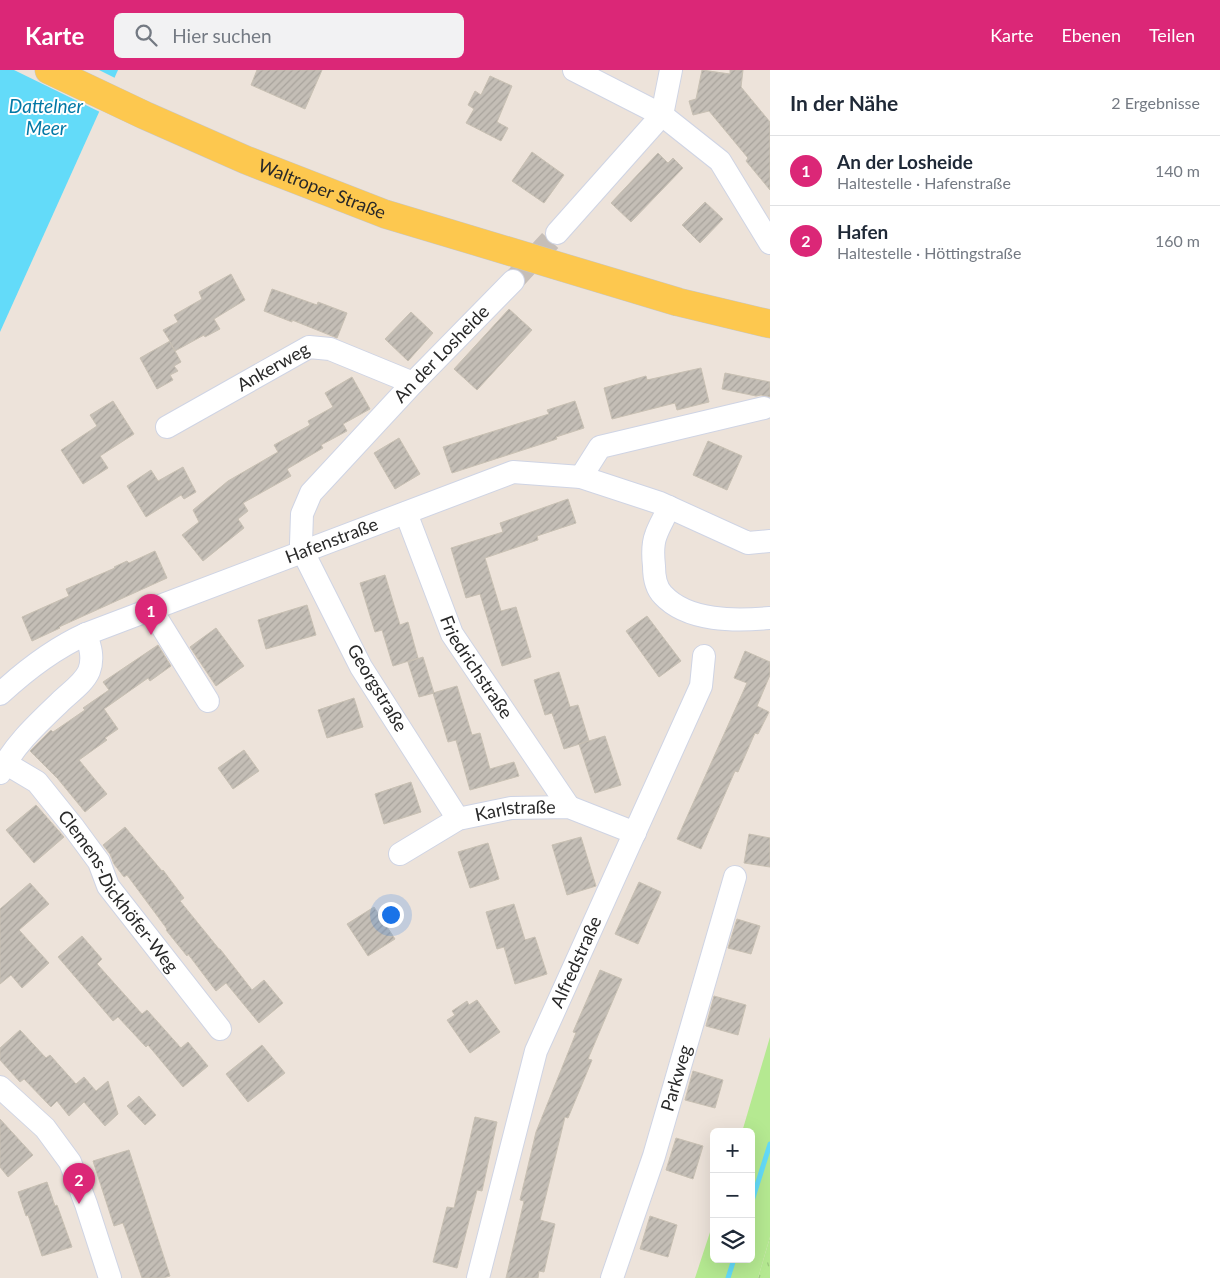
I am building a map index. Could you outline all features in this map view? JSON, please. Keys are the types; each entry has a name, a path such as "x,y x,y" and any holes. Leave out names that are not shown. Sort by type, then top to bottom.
{"main road":[{"name":"Waltroper Straße","path":"49,70 246,160 385,214 678,302 770,324"},
{"name":"Waltroper Straße","path":"604,279 770,312"}],"street":[{"path":"574,70 662,115 720,161 770,243"},
{"path":"557,233 662,115 671,70"},
{"name":"An der Losheide","path":"303,552 301,544 302,514 310,493 413,383 513,281"},
{"name":"Ankerweg","path":"167,426 310,347 330,349 413,383"},
{"path":"581,477 600,447 764,408"},
{"name":"Hafenstraße","path":"0,694 25,671 47,655 86,634 513,472 581,477 669,507 748,543 770,541"},
{"path":"669,507 655,537 653,556 655,578 662,594 676,605 696,614 720,619 770,618"},
{"name":"Friedrichstraße","path":"406,513 452,634 569,807"},
{"name":"Georgstraße","path":"303,552 361,666 458,819"},
{"path":"152,609 208,701"},
{"path":"3,768 30,731 89,672 92,655 86,634"},
{"name":"Alfredstraße","path":"478,1278 536,1051 701,686 704,656"},
{"name":"Clemens-Dickhöfer-Weg","path":"3,768 37,782 99,862 108,886 220,1030"},
{"name":"Karlstraße","path":"400,854 458,819 511,808 569,807 635,833"},
{"name":"Parkweg","path":"612,1278 654,1156 735,877"},
{"path":"0,1087 45,1128 70,1162 110,1278"}],"green space":[{"path":"770,1037 770,1237 758,1278 695,1278 710,1232 710,1263 755,1263 755,1128 743,1128"},
{"path":"770,1237 770,1278 758,1278"}],"water":[{"name":"Dattelner Meer","path":"0,70 118,70 0,332"}],"pier":[{"path":"14,70 99,70 117,79 102,113"}],"building":[{"path":"257,70 322,70 305,109 251,85"},
{"path":"702,70 730,74 730,70 743,70 741,87 770,122 770,190 746,161 748,158 709,111 693,115 689,101 696,99"},
{"path":"490,76 512,86 497,122 508,128 501,141 466,123 474,109 468,105 475,91 481,95"},
{"path":"532,152 564,175 544,203 512,181"},
{"path":"658,153 668,163 673,158 683,168 631,222 611,203"},
{"path":"705,202 723,219 700,243 682,225"},
{"path":"231,274 245,300 214,319 220,329 205,337 204,335 175,351 170,342 181,362 174,366 178,371 170,375 173,380 157,389 140,358 170,341 163,330 178,322 174,315 202,299 199,292"},
{"path":"272,289 317,305 318,302 347,313 337,338 264,311"},
{"path":"509,309 532,330 477,390 454,369"},
{"path":"411,312 433,333 408,361 385,339"},
{"path":"701,368 709,402 677,410 675,403 612,419 604,388 646,376 647,380"},
{"path":"725,373 770,382 770,397 722,389"},
{"path":"352,377 370,409 343,424 347,431 321,445 323,448 287,469 291,476 243,503 248,511 238,519 244,528 203,561 182,535 199,522 193,510 228,481 278,452 274,445 310,425 308,421 333,407 325,393"},
{"path":"113,401 134,434 100,456 108,468 83,484 61,450 97,426 90,415"},
{"path":"575,401 584,428 556,437 557,439 452,473 443,447 549,414 547,410"},
{"path":"399,438 420,474 395,489 374,453"},
{"path":"708,441 742,456 727,490 693,475"},
{"path":"183,467 196,492 184,499 181,495 146,517 127,486 151,470 158,481"},
{"path":"568,499 576,523 537,536 538,540 485,558 501,611 516,607 531,657 502,666 480,594 466,598 451,548 503,532 500,523"},
{"path":"155,551 167,578 32,641 22,617 69,596 66,589 127,561 129,563"},
{"path":"385,575 400,625 408,622 418,658 393,666 382,630 375,632 360,583"},
{"path":"307,605 316,635 266,649 258,620"},
{"path":"647,616 681,661 659,677 626,631"},
{"path":"216,628 244,666 216,686 190,647"},
{"path":"158,645 171,666 150,681 148,678 104,709 118,729 105,738 107,740 79,760 107,794 85,812 58,779 30,751 51,730 53,732 85,710 83,708 109,690 103,682"},
{"path":"745,651 770,662 770,675 757,706 769,712 758,734 755,733 738,772 735,771 701,849 677,839 747,683 734,678"},
{"path":"423,657 434,693 419,697 408,662"},
{"path":"559,672 570,707 578,705 589,741 564,749 552,713 545,715 534,680"},
{"path":"457,686 472,735 480,733 490,769 514,762 519,776 470,790 456,740 448,742 433,693"},
{"path":"354,698 363,727 327,738 318,710"},
{"path":"605,736 621,785 595,793 579,744"},
{"path":"244,750 259,771 233,789 218,768"},
{"path":"411,782 421,812 384,824 375,794"},
{"path":"36,805 64,837 34,863 6,830"},
{"path":"125,827 163,870 184,898 180,901 252,990 264,980 283,1003 259,1023 226,983 216,991 188,954 187,956 166,930 127,875 124,877 114,864 110,854 103,845"},
{"path":"749,834 770,838 770,867 744,863"},
{"path":"581,837 596,886 567,895 552,845"},
{"path":"488,843 499,879 470,888 458,852"},
{"path":"639,882 661,892 638,944 615,934"},
{"path":"30,883 49,904 19,930 49,963 22,988 11,975 0,984 0,909"},
{"path":"514,904 525,940 535,937 547,974 515,984 504,947 497,949 486,912"},
{"path":"374,907 395,939 368,956 347,924"},
{"path":"737,919 760,926 751,954 728,948"},
{"path":"82,936 102,959 97,964 142,1014 147,1010 181,1048 188,1042 208,1066 183,1087 148,1045 146,1047 118,1017 113,1021 58,957"},
{"path":"600,970 622,979 588,1059 592,1060 568,1118 565,1117 540,1220 555,1224 544,1272 539,1271 538,1278 506,1278 524,1201 520,1200 536,1132 576,1033 573,1032"},
{"path":"714,996 746,1005 738,1035 706,1026"},
{"path":"477,1000 500,1032 470,1053 447,1020 455,1015 452,1011 467,1001 469,1005"},
{"path":"20,1030 46,1058 50,1055 76,1084 84,1077 96,1091 108,1081 118,1114 105,1126 84,1102 69,1116 57,1101 51,1107 24,1079 20,1082 0,1060 0,1048"},
{"path":"262,1045 285,1073 248,1102 226,1074"},
{"path":"693,1071 723,1080 715,1108 685,1100"},
{"path":"139,1096 156,1115 145,1125 127,1106"},
{"path":"475,1117 497,1122 482,1191 477,1190 457,1268 433,1262 447,1207 454,1208"},
{"path":"0,1119 33,1155 8,1177 0,1167"},
{"path":"676,1138 703,1146 693,1179 666,1170"},
{"path":"129,1150 170,1276 142,1278 123,1223 114,1226 93,1161"},
{"path":"47,1182 72,1247 42,1256 18,1192"},
{"path":"650,1216 677,1225 668,1257 640,1249"}],"waterway":[{"path":"755,1191 770,1144"},
{"path":"728,1278 733,1263"}],"tunnel":[{"path":"513,281 557,233"}],"place":[{"name":"An der Losheide","path":"151,635"},
{"name":"Hafen","path":"79,1204"}]}
